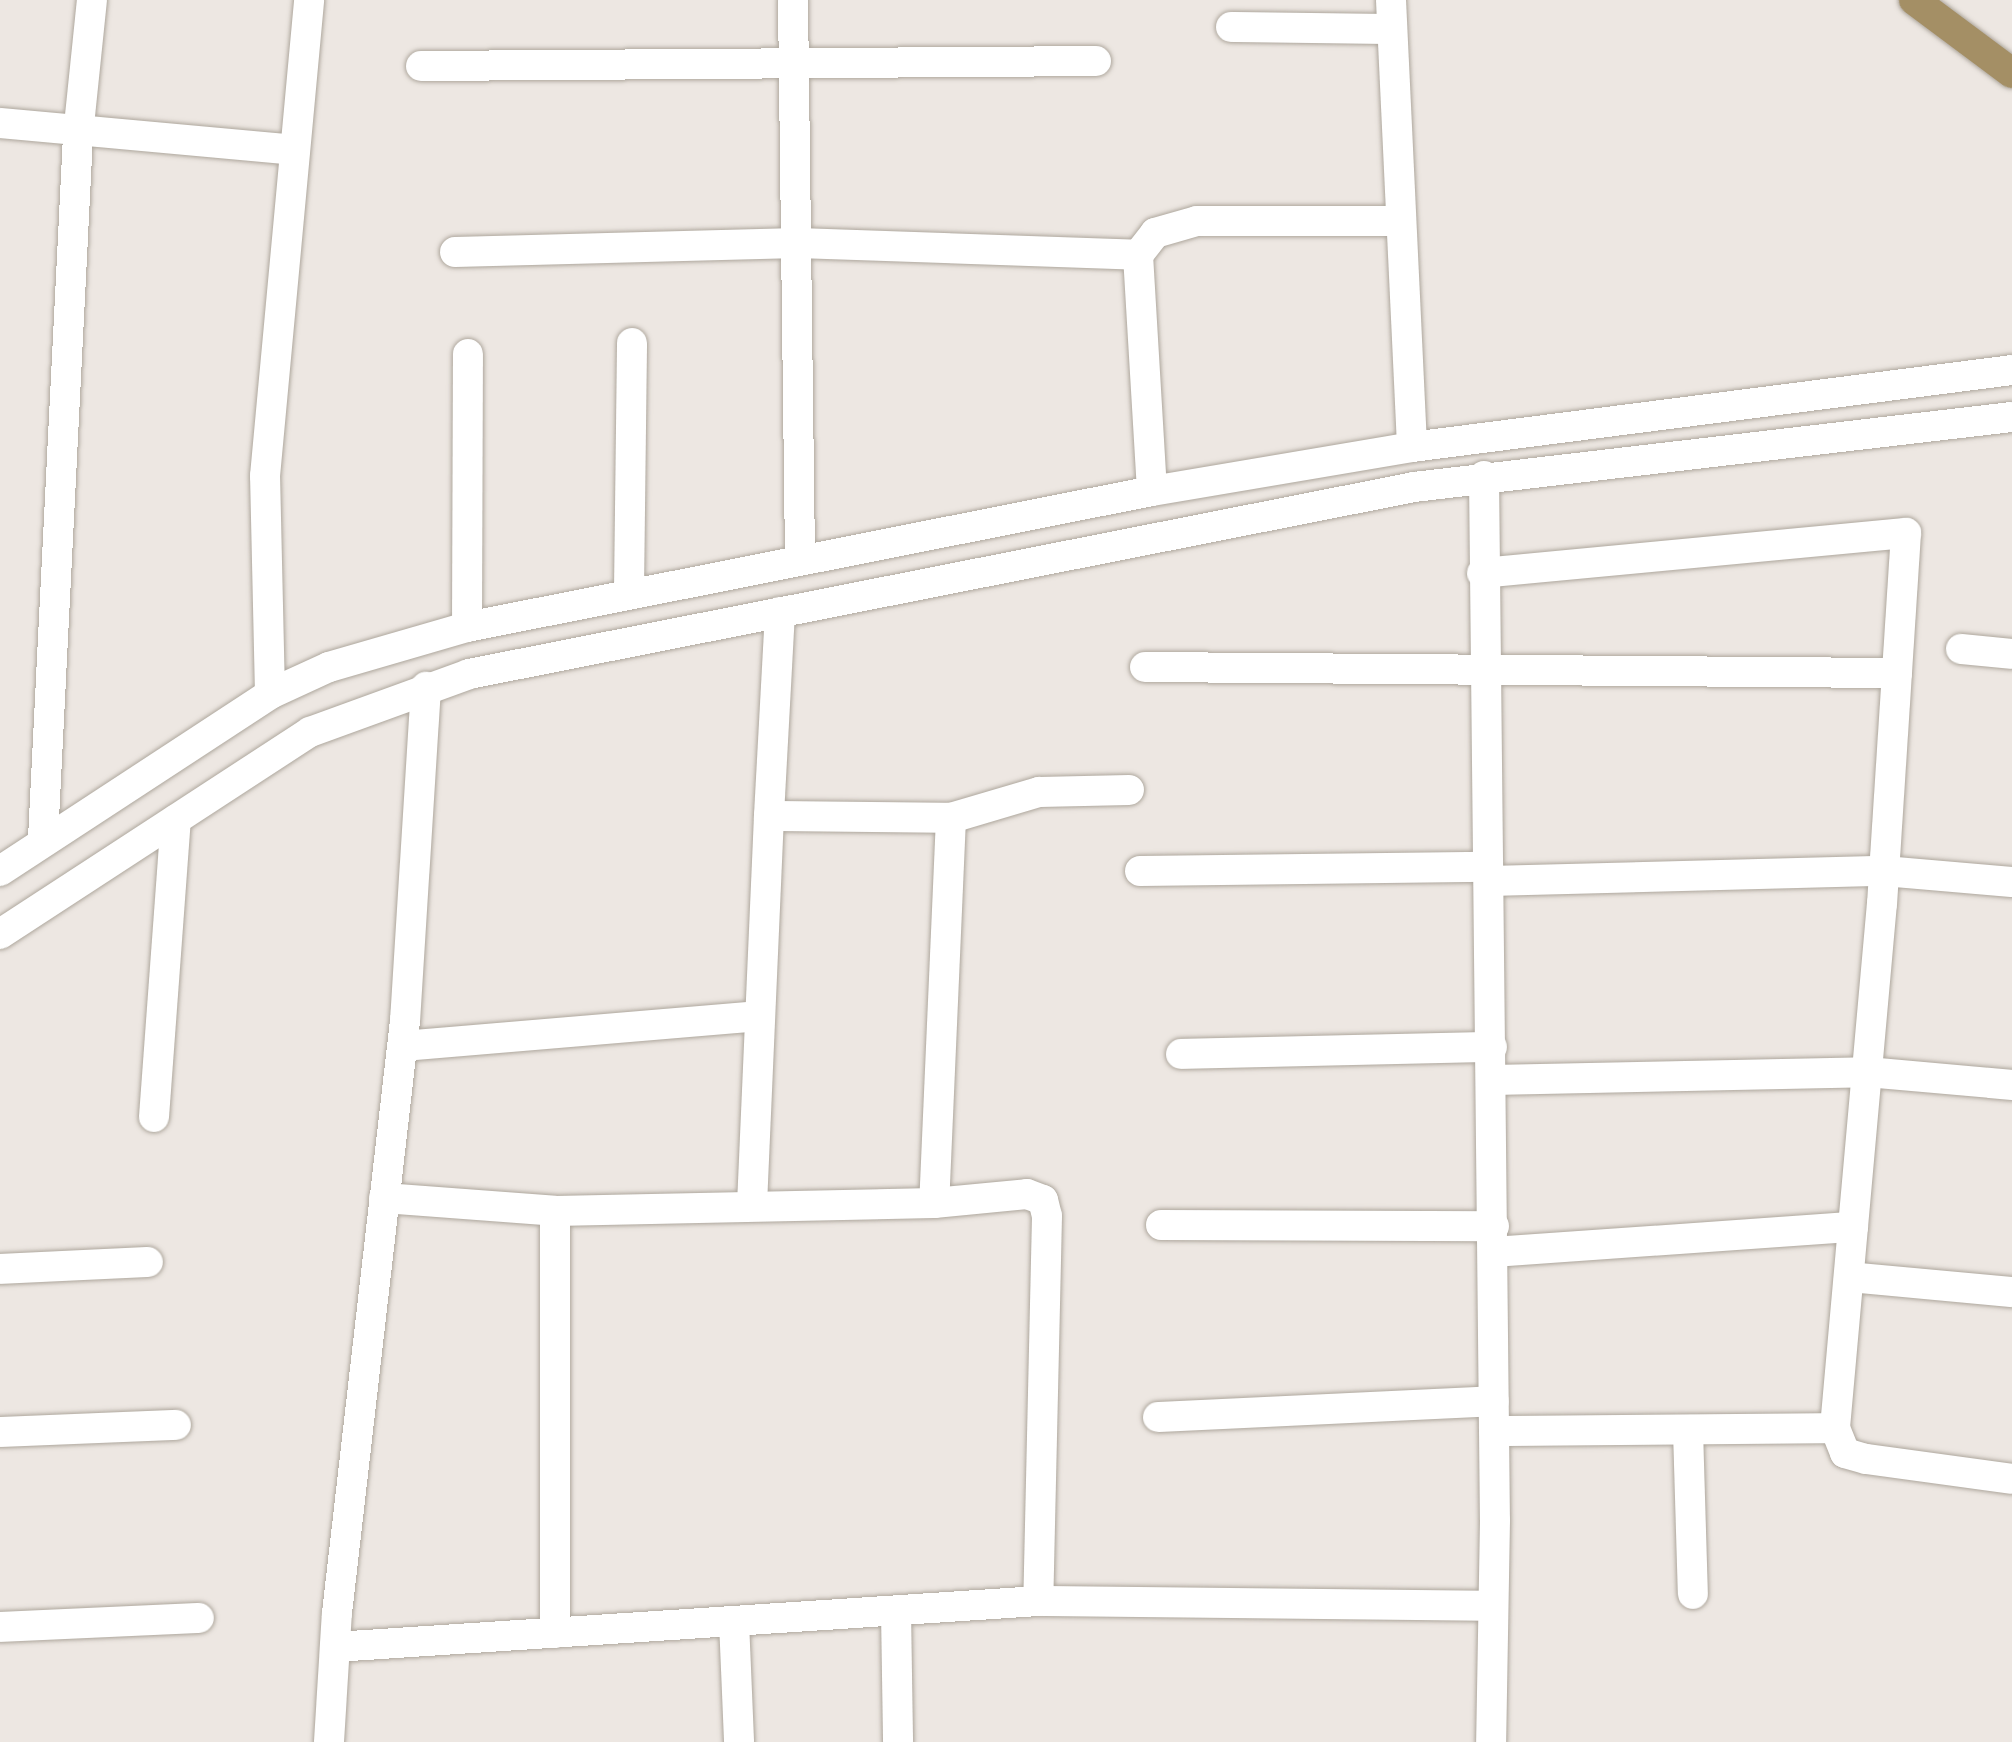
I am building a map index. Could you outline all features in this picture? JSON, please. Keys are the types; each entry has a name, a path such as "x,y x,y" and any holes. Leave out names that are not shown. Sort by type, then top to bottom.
{"main road":[{"path":"1914,0 2012,73"}],"street":[{"path":"43,839 78,135 92,0"},
{"path":"270,694 264,476 308,0"},
{"path":"794,0 800,559"},
{"path":"1231,27 1392,14 1412,447"},
{"path":"421,66 1096,61"},
{"path":"0,123 78,135 295,150"},
{"path":"1152,491 1138,254 1155,233 1197,221 1401,222"},
{"path":"455,252 798,243 1138,254"},
{"path":"629,591 632,343"},
{"path":"467,626 468,354"},
{"path":"0,871 43,839 270,694 330,667 467,626 629,591 1152,491 1412,447 2012,370"},
{"path":"0,934 310,732 426,687 780,612 1484,476 2012,417"},
{"path":"1484,476 1482,573 1492,1047 1494,1416 1490,1742"},
{"path":"1482,573 1906,533 1884,870 1835,1428 1844,1452 1866,1459 2012,1479"},
{"path":"752,1205 780,612"},
{"path":"1961,649 2012,654"},
{"path":"1145,667 1484,666 1897,673"},
{"path":"329,1742 335,1647 402,1046 426,687"},
{"path":"769,816 951,818 1039,792 1128,790"},
{"path":"934,1203 951,818"},
{"path":"154,1117 176,820"},
{"path":"1140,871 1489,874 1884,870 2012,882"},
{"path":"402,1046 760,1016"},
{"path":"1181,1054 1492,1047"},
{"path":"1492,1080 1867,1072 2012,1085"},
{"path":"384,1198 555,1211 934,1203 1027,1194 1043,1200 1047,1216 1038,1601"},
{"path":"555,1211 556,1633"},
{"path":"1161,1225 1493,1239 1853,1226"},
{"path":"0,1269 148,1262"},
{"path":"1848,1277 2012,1292"},
{"path":"1158,1416 1494,1416 1688,1430 1835,1428"},
{"path":"0,1432 176,1425"},
{"path":"1688,1430 1693,1594"},
{"path":"335,1647 1038,1601 1493,1606"},
{"path":"896,1610 898,1742"},
{"path":"0,1627 198,1618"},
{"path":"734,1622 739,1742"}]}
